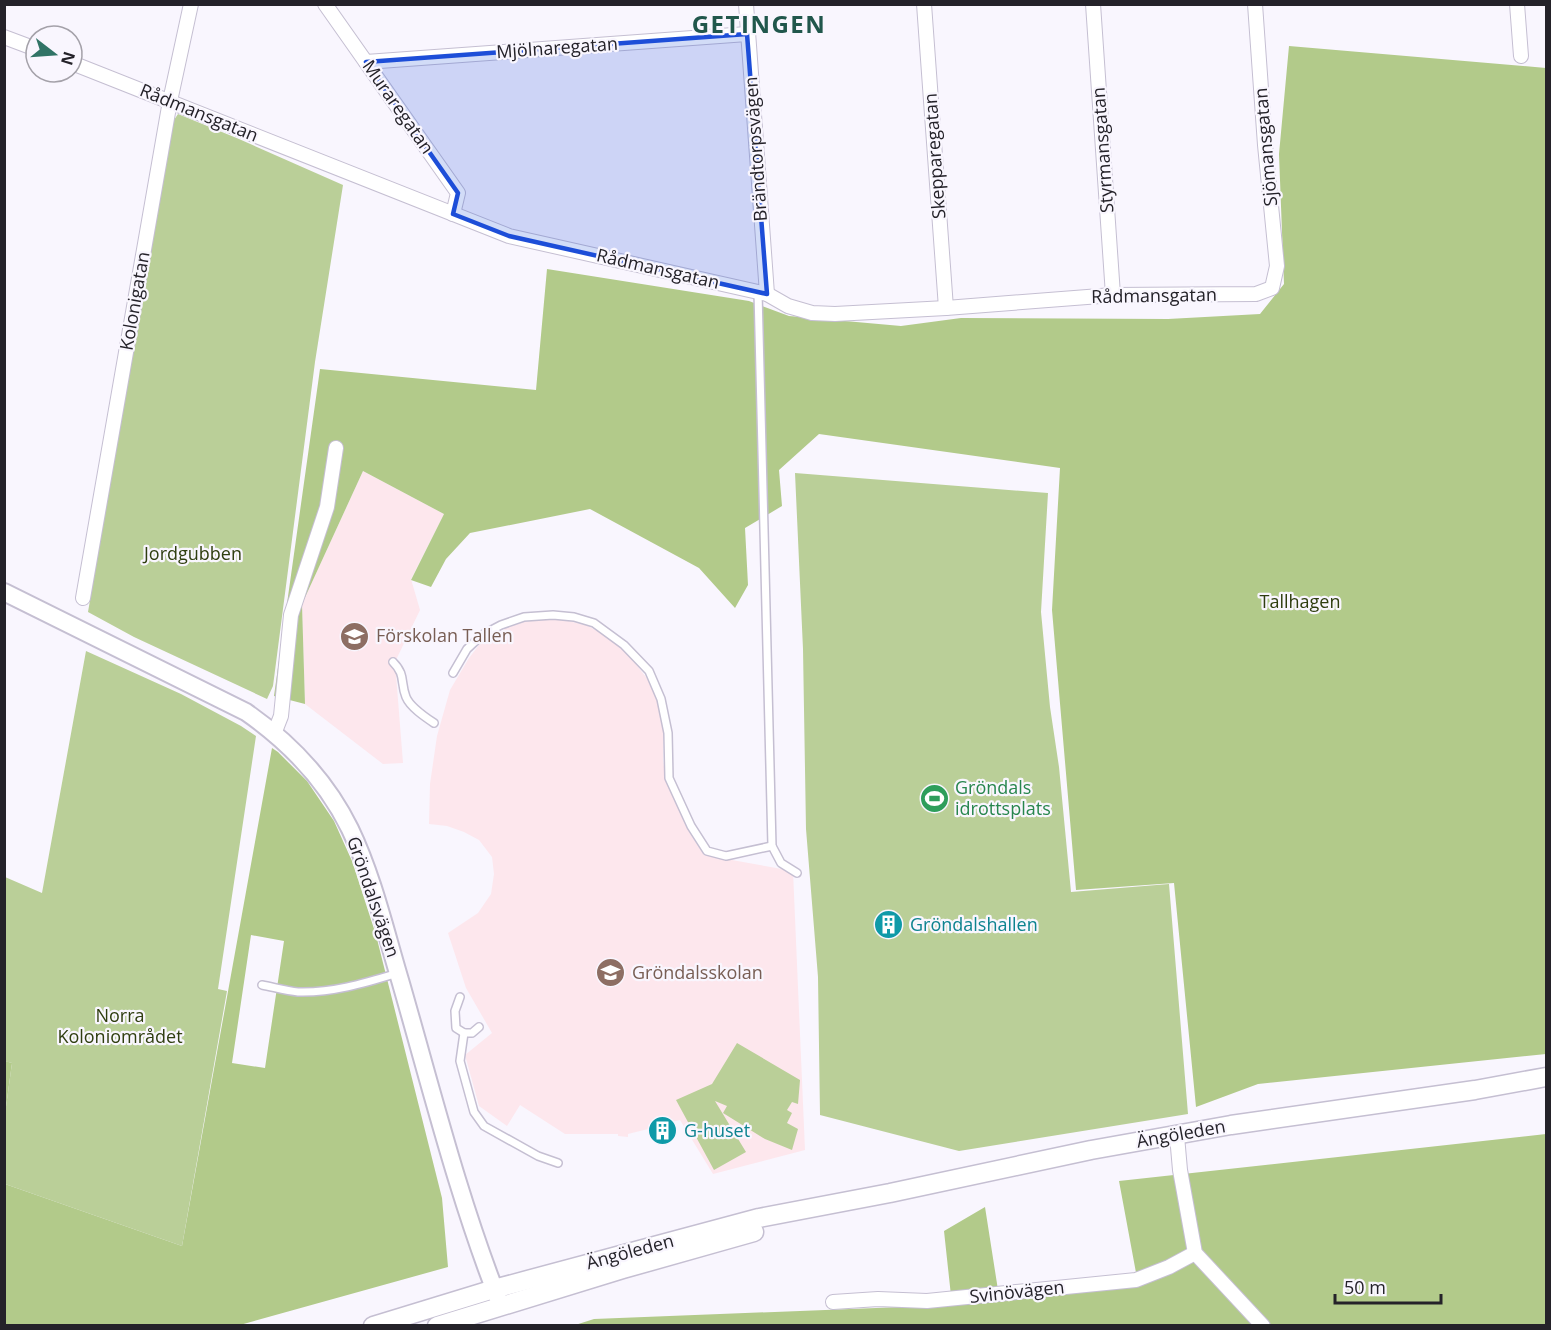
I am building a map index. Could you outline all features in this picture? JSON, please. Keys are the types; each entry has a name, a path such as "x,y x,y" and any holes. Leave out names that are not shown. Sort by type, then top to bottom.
{"main road":[{"name":"Ängöleden","path":"373,1326 498,1297 890,1193 1091,1150 1231,1125 1475,1090 1546,1077"},
{"name":"Ängöleden","path":"1475,1090 1546,1089"},
{"name":"Ängöleden","path":"437,1326 498,1297"}],"street":[{"name":"Kolonigatan","path":"83,598 170,101 191,4"},
{"name":"Muraregatan","path":"325,4 458,193 453,214"},
{"name":"Brändtorpsvägen","path":"746,4 762,293"},
{"name":"Skepparegatan","path":"924,4 946,308"},
{"name":"Styrmansgatan","path":"1093,4 1113,295"},
{"name":"Sjömansgatan","path":"1255,4 1277,266 1272,288"},
{"path":"1517,4 1521,56"},
{"name":"Mjölnaregatan","path":"366,62 747,34"},
{"path":"4,37 24,44"},
{"name":"Rådmansgatan","path":"84,68 509,236 762,293 788,306 812,312 835,314 946,308 1113,295 1256,294 1272,288"},
{"path":"274,734 281,717 291,615 327,507 336,448"},
{"name":"Gröndalsvägen","path":"4,592 246,712 274,734 318,777 350,829 376,894 474,1235 498,1297"},
{"path":"1177,1136 1180,1170 1195,1252 1263,1326"},
{"name":"Svinövägen","path":"833,1302 878,1299 927,1300 1136,1280 1169,1268 1195,1252"}],"lane":[{"path":"762,293 772,846 781,864 797,873"},
{"path":"453,673 467,649 482,635 501,625 524,617 553,615 574,617 594,623 624,645 649,671 662,699 668,733 669,778 691,826 707,851 726,856 772,846"},
{"path":"393,662 401,670 406,698 421,714 434,723"},
{"path":"261,985 296,992 323,991 355,986 398,972"},
{"path":"460,998 455,1011 456,1028 472,1033 479,1027"},
{"path":"464,1032 460,1061 474,1112 484,1126 538,1156 558,1163"}],"highlighted area":[{"path":"747,34 767,294 509,236 453,214 458,193 366,62"}],"shaded area":[{"name":"Förskolan Tallen","path":"363,471 444,514 411,579 420,610 395,662 403,763 383,764 305,704 302,604"},
{"path":"548,618 588,626 610,638 627,653 646,677 657,698 663,725 663,760 666,781 691,835 704,855 793,871 805,1150 713,1174 680,1120 648,1127 648,1129 628,1134 628,1137 618,1136 618,1134 565,1134 520,1105 507,1126 479,1106 465,1055 492,1033 466,988 448,933 478,913 491,894 494,874 492,857 479,840 464,832 447,826 429,824 430,784 437,736 450,690 469,658 479,645 506,628"}],"green space":[{"name":"Tallhagen","path":"1289,46 1546,68 1546,1054 1258,1084 1196,1107 1174,883 1076,890 1052,610 1060,468 819,434 779,470 782,506 745,528 748,585 735,608 699,568 590,509 470,533 446,559 431,587 411,580 444,514 363,471 302,604 305,704 274,696 320,369 536,390 547,269 749,301 789,316 901,326 961,318 1168,319 1260,314 1284,284 1279,154"},
{"name":"Jordgubben","path":"178,114 343,185 315,362 273,686 267,699 134,637 88,612 172,123"},
{"name":"Gröndals idrottsplats","path":"795,473 1048,493 1041,612 1071,892 1169,884 1188,1114 959,1151 820,1115 818,977 806,829 803,649"},
{"name":"Norra Koloniområdet","path":"86,651 181,694 256,736 218,989 227,991 182,1246 5,1184 5,1114 12,1063 4,1061 5,877 42,893"},
{"path":"272,748 307,781 334,821 352,861 376,935 442,1198 448,1267 240,1325 5,1326 5,1184 182,1246","holes":["251,935 284,941 265,1068 232,1063"]},
{"path":"737,1043 800,1080 798,1104 792,1102 787,1110 792,1113 787,1123 798,1129 792,1150 765,1139 723,1113 727,1106 715,1101 746,1152 714,1170 676,1100 712,1084"},
{"path":"4,1061 12,1063 5,1114"},
{"path":"1546,1134 1546,1325 572,1326 594,1319 952,1305 944,1231 985,1207 998,1290 1137,1278 1119,1181"}],"place":[{"name":"Förskolan Tallen","path":"355,636"},
{"name":"Gröndals idrottsplats","path":"934,798"},
{"name":"Gröndalshallen","path":"889,925"},
{"name":"Gröndalsskolan","path":"611,973"},
{"name":"G-huset","path":"663,1131"}],"district":[{"name":"GETINGEN","path":"759,25"}]}
